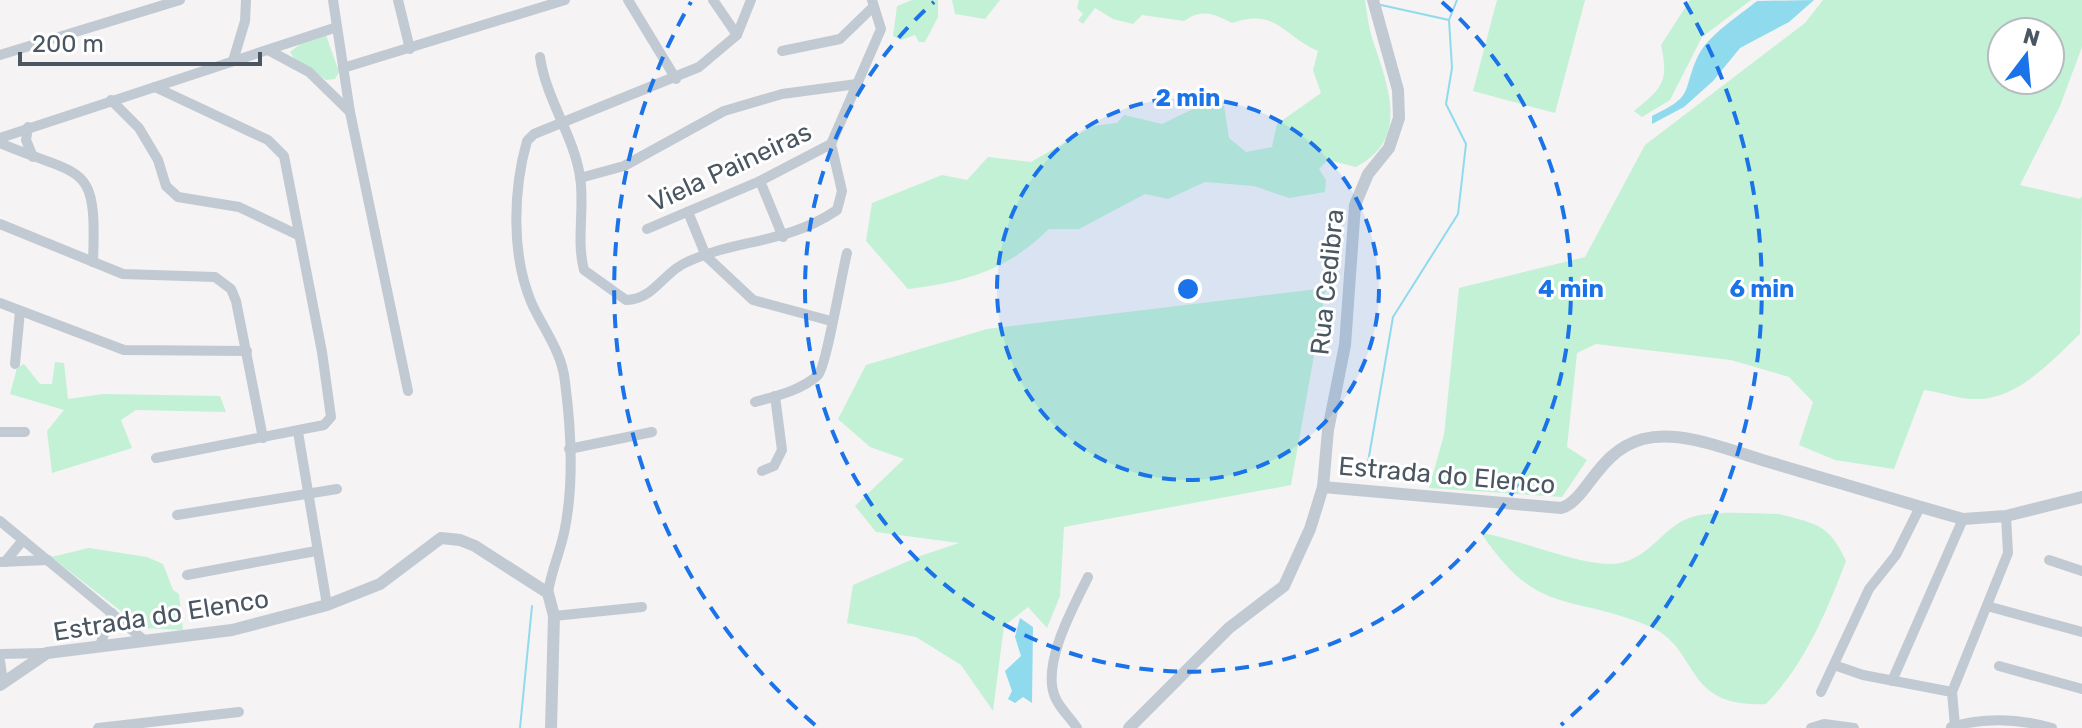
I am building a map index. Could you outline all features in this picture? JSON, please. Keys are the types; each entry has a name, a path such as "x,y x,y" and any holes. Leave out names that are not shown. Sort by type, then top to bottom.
{"street":[{"path":"0,55 180,0"},
{"path":"233,61 243,34 246,0"},
{"path":"333,0 350,112 408,391"},
{"path":"398,0 410,49"},
{"path":"343,68 565,0"},
{"path":"628,0 676,79"},
{"path":"713,0 737,35"},
{"path":"551,728 554,616 548,593 552,565 565,526 569,449 565,380 556,347 531,302 518,237 525,150 534,134 676,79 715,56 737,35 751,0"},
{"name":"Rua Cedibra","path":"1323,487 1328,430 1345,345 1355,205 1368,174 1389,148 1399,118 1398,90 1373,0"},
{"path":"540,57 580,178 584,270 621,298 630,301 652,293 678,267 706,256 811,228 841,204 842,191 831,144 879,35 880,21 870,3 840,39 782,51"},
{"path":"0,140 28,127 337,27"},
{"path":"270,51 309,72 350,112"},
{"path":"580,178 624,166 724,111 782,94 857,84"},
{"path":"155,87 278,147 286,165 322,352 331,417 324,425 298,432 156,458"},
{"path":"111,100 139,128 158,160 166,186 178,197 239,207 298,235"},
{"path":"28,127 26,140 33,157"},
{"path":"0,140 73,172 88,183 94,206 93,262"},
{"name":"Viela Paineiras","path":"647,229 760,181 831,144"},
{"path":"760,181 783,237"},
{"path":"688,212 706,256 753,300 831,321"},
{"path":"0,224 123,274 204,276 224,282 236,301 263,438"},
{"path":"755,402 775,396 819,374 828,355 831,321 847,253"},
{"path":"0,303 124,350 247,351"},
{"path":"15,364 20,311"},
{"path":"762,471 770,470 782,450 775,396"},
{"path":"0,432 25,432"},
{"path":"298,432 327,605"},
{"path":"569,449 652,432"},
{"name":"Estrada do Elenco","path":"1129,728 1229,628 1284,586 1310,529 1323,487 1561,508 1572,503 1609,456 1627,444 1660,438 1715,446 1963,519 2006,516 2082,498"},
{"path":"177,515 337,489"},
{"path":"1821,692 1869,589 1896,555 1920,507"},
{"path":"2006,516 2008,553 1952,692 1952,727 2022,720 2052,728"},
{"path":"1892,681 1963,519"},
{"path":"0,521 144,640"},
{"name":"Estrada do Elenco","path":"2,684 47,653 232,630 327,605 380,584 433,543 450,538 475,546 548,593"},
{"path":"2,562 23,540"},
{"path":"187,575 316,551"},
{"path":"2,562 48,560"},
{"path":"2049,560 2082,571"},
{"path":"1077,728 1053,694 1052,679 1061,635 1088,577"},
{"path":"1987,606 2082,632"},
{"path":"554,616 642,607"},
{"path":"100,645 112,613"},
{"path":"0,654 47,653"},
{"path":"0,661 2,684"},
{"path":"1834,665 1892,681 1952,692"},
{"path":"1999,666 2082,689"},
{"path":"98,728 239,712"},
{"path":"2010,728 2022,720"},
{"path":"1811,728 1824,724 1854,728"}],"green space":[{"path":"912,0 938,0 938,17 925,42 919,42 915,35 901,40 893,36 897,6"},
{"path":"952,0 1000,0 985,19 955,14"},
{"path":"1079,0 1365,0 1389,95 1389,128 1383,143 1373,156 1356,167 1328,160 1319,169 1326,180 1325,192 1289,198 1254,186 1205,182 1168,199 1145,194 1079,229 1049,229 1017,255 984,272 908,289 866,241 872,203 942,175 967,180 988,157 1031,162 1093,126 1117,123 1124,115 1162,124 1193,109 1202,98 1224,106 1229,138 1246,152 1272,147 1277,124 1321,93 1313,70 1318,51 1269,21 1247,19 1232,23 1214,15 1202,14 1184,21 1142,15 1133,24 1113,19 1095,8 1083,24 1078,20 1083,14 1077,8"},
{"path":"1497,0 1585,0 1555,113 1473,91"},
{"path":"1690,0 1751,0 1702,37 1670,100 1642,117 1634,111 1652,96 1664,76 1661,45"},
{"path":"1823,0 2082,0 2082,47 2066,90 2066,16 1986,16 1986,96 2064,96 2020,185 2080,199 2082,196 2080,334 2033,377 2005,393 1974,399 1924,390 1894,469 1835,460 1799,445 1813,402 1789,377 1731,360 1596,344 1577,353 1567,447 1587,460 1562,497 1429,488 1444,435 1459,288 1585,257 1645,145 1805,23"},
{"path":"326,35 339,72 335,79 326,80 290,52 302,43"},
{"path":"1326,288 1291,485 1064,527 1060,596 1047,628 1028,607 1004,626 993,711 961,665 916,637 847,623 853,585 959,543 876,532 855,506 904,459 870,447 838,419 866,365 987,329"},
{"path":"55,362 64,363 68,399 103,394 220,396 226,412 136,410 121,420 132,448 52,473 47,431 64,410 10,394 17,368 24,364 40,384 52,384"},
{"path":"1724,513 1779,514 1820,527 1834,539 1846,561 1803,655 1766,704 1739,703 1720,697 1696,676 1667,637 1651,627 1539,591 1520,579 1481,533 1606,564 1631,560 1673,527 1692,517"},
{"path":"89,548 147,557 163,564 173,590 179,594 183,630 143,628 51,557"}],"water":[{"path":"1814,0 1789,22 1740,48 1713,81 1684,107 1652,124 1652,116 1681,98 1698,56 1709,40 1757,1"},
{"path":"1020,618 1033,627 1032,703 1023,697 1015,703 1008,699 1012,691 1005,671 1021,656 1015,637"}],"waterway":[{"path":"1366,474 1393,317 1458,214 1466,144 1446,104 1452,68 1449,20 1457,0"},
{"path":"1381,5 1449,20"},
{"path":"520,728 532,606"}]}
